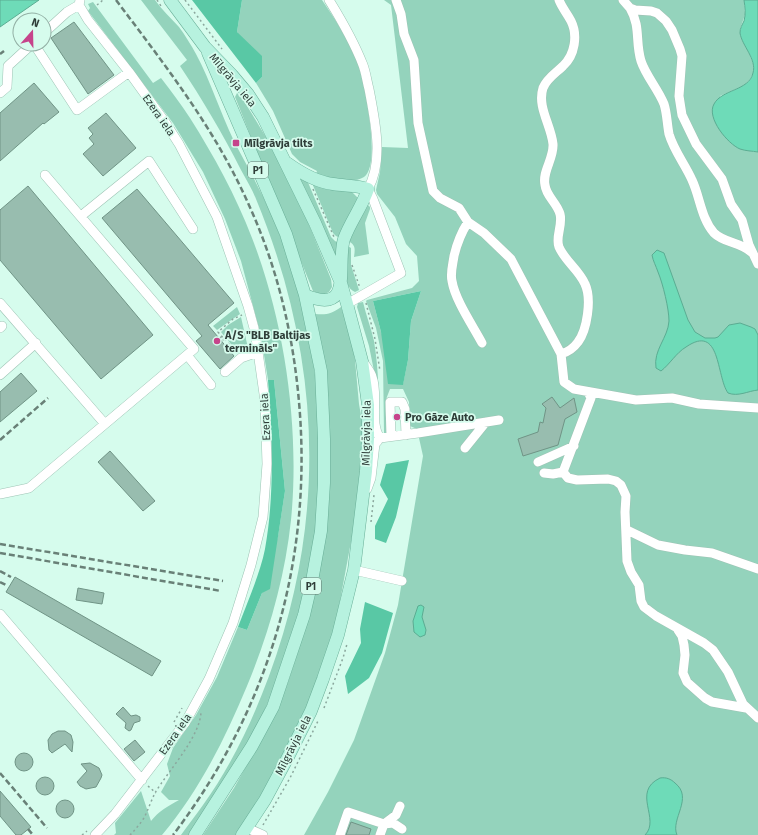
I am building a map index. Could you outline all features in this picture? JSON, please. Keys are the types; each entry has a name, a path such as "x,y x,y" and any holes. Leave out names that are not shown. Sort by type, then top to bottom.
{"main road":[{"name":"Mīlgrāvja iela","path":"166,3 232,75 248,94 263,117 315,222 341,284 362,361 366,388 368,425 366,471 354,570 338,635 311,711 286,761 244,832"},
{"name":"Mīlgrāvja iela","path":"195,835 252,746 273,707 304,615 312,581 320,531 324,482 324,439 320,371 305,295 286,234 205,47"},
{"path":"285,162 300,172 322,182 359,186 368,189 343,241 341,284 337,293 329,300 318,301 305,295"}],"street":[{"path":"329,0 347,30 364,67 377,139 376,163 373,177 368,189 401,273 362,292 347,304"},
{"path":"396,0 400,9 404,34 414,60 418,123 432,187 437,196 459,208 468,224 494,242 511,259 562,353 563,379 566,385 591,395 641,401 672,398 699,404 758,408"},
{"path":"558,0 570,20 575,33 570,57 548,80 542,94 542,107 551,134 553,149 544,184 560,214 559,247 582,278 588,292 589,302 583,333 578,342 562,353"},
{"path":"623,0 630,8 637,24 638,45 643,66 664,104 671,139 692,180 704,217 720,238 743,246 751,252"},
{"path":"52,26 79,3"},
{"name":"Ezera iela","path":"79,3 88,20 129,72 165,122 179,144 217,217 248,306 258,352 265,401 267,464 263,517 251,565 233,623 209,679 185,723 142,780 115,814 93,831"},
{"path":"630,8 635,10 651,10 657,13 666,21 672,30 682,56 679,96 682,115 696,144 722,179 731,204 743,221 751,252 758,264"},
{"path":"0,93 7,87 8,66 23,52"},
{"path":"38,52 77,110 129,72"},
{"path":"81,216 149,161 193,229"},
{"path":"0,494 29,488 194,349 45,175"},
{"path":"468,224 457,243 451,280 457,297 482,343"},
{"path":"0,303 105,424"},
{"path":"0,375 36,344"},
{"path":"225,372 241,358 258,352"},
{"path":"187,355 211,385"},
{"path":"362,361 372,377 375,396 376,432 380,438"},
{"path":"544,472 557,474 563,472 574,446 591,395"},
{"path":"391,436 390,402 402,402 405,409 406,435"},
{"path":"362,500 371,478 375,444 380,438 499,420"},
{"path":"465,448 486,422"},
{"path":"538,462 574,446"},
{"path":"563,472 566,476 577,480 608,479 616,481 621,485 626,496 625,512 628,561 631,572 639,585 642,604 649,612 704,643 716,653 728,672 740,701 758,718"},
{"path":"627,530 658,545 712,553 758,569"},
{"path":"354,570 402,581"},
{"path":"0,614 142,780"},
{"path":"677,629 682,636 684,645 685,655 683,673 687,682 705,698 712,702 746,708"},
{"path":"380,835 384,824 396,815 400,806"},
{"path":"340,835 348,812 384,824 393,823 402,829"},
{"path":"244,832 263,835"}],"path":[{"path":"97,5 103,0"},
{"path":"157,0 166,3"},
{"path":"311,185 333,235 336,238"},
{"path":"352,260 352,266 362,292"},
{"path":"241,358 218,332 233,319 242,315"},
{"path":"220,338 223,340 224,338"},
{"path":"130,835 143,819 156,792 181,757 195,731 201,719 202,709 197,701"},
{"path":"172,725 186,703"},
{"path":"82,835 93,831"}],"shaded area":[{"path":"0,0 39,0 22,12 12,12 12,19 0,27"},
{"path":"141,0 155,0 179,27 190,44 206,75 234,141 274,220 291,264 301,298 309,333 318,406 320,480 317,516 311,565 297,620 269,702 258,724 230,773 189,835 181,835 223,775 248,727 269,676 288,616 301,556 308,497 309,437 304,377 294,317 278,258 256,199 220,130 180,66 187,60"},
{"path":"192,0 242,0 237,32 262,56 262,77 256,83"},
{"path":"242,0 322,0 350,45 357,61 364,85 372,140 369,169 364,177 347,180 316,174 317,171 300,162 292,154 273,111 256,83 262,77 237,32"},
{"path":"384,0 744,0 745,15 740,29 753,63 754,72 745,85 720,96 729,141 743,149 758,152 758,835 304,835 328,792 354,740 385,653 398,605 423,456 417,429 410,426 409,402 403,389 390,389 385,402 387,433 384,433 383,361 376,328 366,301 412,288 419,281 417,256 406,244 395,217 377,194 376,190 380,172 382,147 408,148 391,5","holes":["421,291 411,321 408,360 403,384 381,332 373,301"]},
{"path":"744,0 758,0 758,152 740,149 730,142 724,136 716,123 712,110 718,99 723,95 741,87 751,79 753,73 753,63 740,33 745,16"},
{"path":"93,2 153,83 161,78 176,98 208,147 232,192 246,222 264,271 281,341 291,413 293,485 291,520 285,563 269,625 247,686 220,745 188,801 162,835 114,835 116,833 115,823 141,791 151,821 160,812 179,800 169,800 161,792 170,776 167,764 173,748 196,715 217,677 238,627 247,630 262,593 278,536 285,491 274,380 268,380 261,336 241,261 225,219 203,172 173,123 88,11 90,8 88,4"},
{"path":"237,93 242,98 270,144 294,188 331,279 332,287 329,292 323,295 313,291 235,97"},
{"path":"298,176 307,180 331,237 339,243 336,262"},
{"path":"312,183 352,192 358,198 340,238 333,233"},
{"path":"368,205 370,209 365,223 369,254 354,257 354,248 348,241"},
{"path":"348,246 351,248 351,265 359,290 355,292 350,289 346,278"},
{"path":"657,250 664,253 688,320 695,332 705,338 715,338 718,337 729,325 740,323 755,329 758,335 758,390 739,394 728,393 724,385 716,355 712,347 706,342 697,341 679,352 661,371 656,368 657,355 669,321 664,290 652,255"},
{"path":"421,291 411,321 408,360 403,385 388,384 381,332 373,301"},
{"path":"363,302 376,352 379,431 375,376 369,346 357,307 358,303"},
{"path":"237,307 240,314 217,330 213,326"},
{"path":"341,307 350,333 355,360 359,404 363,427 361,475 353,531 337,617 326,658 301,720 281,763 236,835 203,835 234,788 279,705 306,627 329,464 329,404 324,361 315,314 329,314"},
{"path":"241,317 248,348 240,355 221,332 228,325"},
{"path":"268,380 274,380 285,491 270,589 262,593 247,630 238,627 263,559 270,507 272,464"},
{"path":"409,460 396,517 386,543 375,539 375,526 388,499 380,485 386,464"},
{"path":"365,602 393,613 382,653 369,678 348,694 345,676 361,643 360,629"},
{"path":"421,605 424,607 422,617 426,630 425,635 420,637 414,632 413,621 418,606"},
{"path":"660,778 670,779 680,789 682,795 682,802 676,822 677,835 645,835 649,829 650,821 647,798 648,791 652,784"}],"building":[{"path":"74,22 114,75 88,94 52,37"},
{"path":"34,83 59,112 44,124 43,123 0,161 0,113"},
{"path":"106,113 136,148 103,176 83,154 94,144 89,138 93,134 88,128"},
{"path":"28,186 153,335 101,379 0,260 0,210"},
{"path":"137,189 234,303 208,325 234,356 220,369 196,341 202,336 102,218"},
{"path":"21,373 37,391 0,422 0,392"},
{"path":"552,397 560,408 574,398 577,412 565,419 558,445 523,456 518,439 538,432 540,422 543,423 546,408 542,404"},
{"path":"110,451 155,501 143,511 98,462"},
{"path":"15,577 161,661 152,676 6,592"},
{"path":"78,588 104,593 102,604 76,600"},
{"path":"123,707 131,716 136,715 140,717 140,721 134,723 129,731 125,728 126,723 116,714"},
{"path":"58,731 65,731 71,735 73,742 72,752 65,744 52,753 49,750 48,740 52,734"},
{"path":"135,740 145,752 134,761 124,749"},
{"path":"20,753 28,753 33,758 31,769 28,771 20,771 15,766 15,758"},
{"path":"90,763 99,768 102,775 96,787 86,789 80,786 77,782 87,771 81,764"},
{"path":"41,777 49,777 54,782 52,793 49,795 41,795 36,790 36,782"},
{"path":"0,791 31,827 21,835 16,835 0,816"},
{"path":"61,800 69,800 74,805 72,816 69,818 61,818 56,813 56,805"},
{"path":"351,822 371,829 369,835 346,835"}],"railway":[{"path":"116,0 171,73 205,123 235,176 248,203 267,251 282,300 293,351 299,402 302,461 299,519 291,575 277,630 259,684 235,736 207,787 173,835"},
{"path":"0,54 4,51"},
{"path":"0,440 48,398"},
{"path":"0,544 223,581"},
{"path":"0,553 221,591"},
{"path":"0,571 11,577"},
{"path":"0,582 8,586"},
{"path":"0,773 47,828"},
{"path":"28,829 33,835"}],"place":[{"name":"Mīlgrāvja tilts","path":"236,143"},
{"name":"A/S \"BLB Baltijas termināls\"","path":"217,341"},
{"name":"Pro Gāze Auto","path":"397,417"}]}
